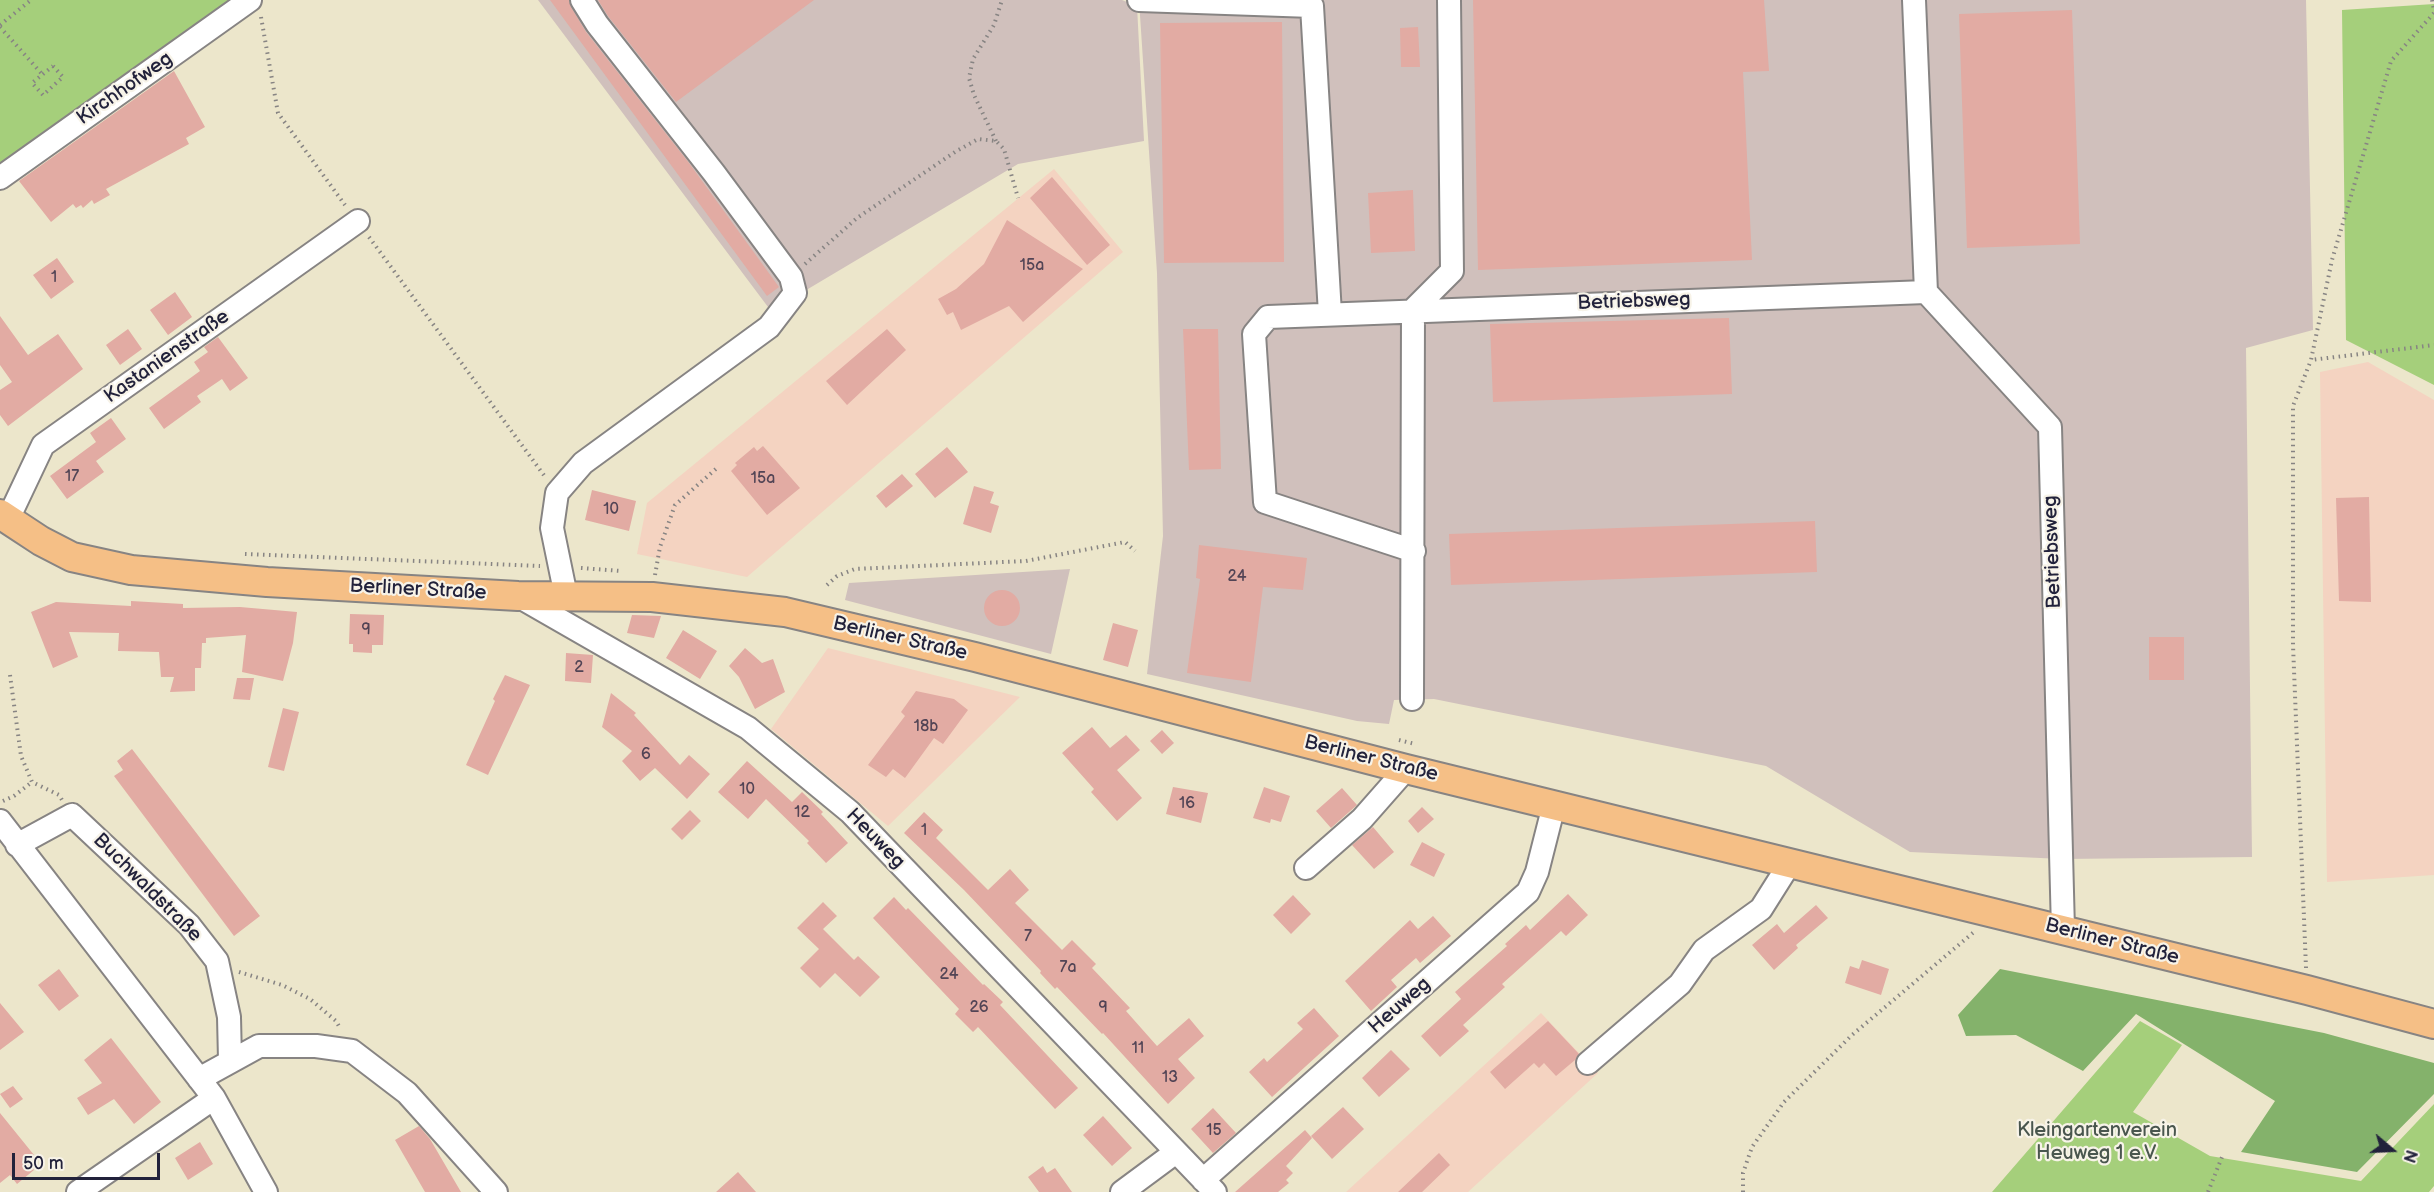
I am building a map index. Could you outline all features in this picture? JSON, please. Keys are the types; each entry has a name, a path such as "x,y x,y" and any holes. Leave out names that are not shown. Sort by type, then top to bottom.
{"main road":[{"name":"Berliner Straße","path":"4,516 41,541 72,557 132,570 267,582 518,596 651,597 795,614 975,657 1554,805 2307,990 2434,1024"}],"street":[{"path":"566,596 552,528 557,493 583,463 769,327 795,292 791,277 714,173 597,24 582,0"},
{"path":"1139,0 1312,6 1330,314"},
{"path":"1412,699 1413,310 1452,271 1449,0"},
{"path":"1914,0 1926,292"},
{"name":"Kirchhofweg","path":"0,177 255,6"},
{"name":"Kastanienstraße","path":"4,516 44,445 358,221"},
{"name":"Betriebsweg","path":"1414,551 1265,502 1254,334 1268,316 1926,292 2050,427 2064,930"},
{"name":"Heuweg","path":"518,596 748,728 850,812 1209,1186 1528,892 1537,872 1554,805"},
{"path":"1306,868 1362,819 1406,768"},
{"path":"17,844 72,815"},
{"name":"Buchwaldstraße","path":"72,815 189,925 217,961 229,1017 230,1060"},
{"path":"0,821 214,1098 266,1192"},
{"path":"1587,1063 1680,984 1704,950 1761,909 1790,863"},
{"path":"199,1079 258,1046 316,1046 352,1051 407,1093 496,1192"},
{"path":"78,1192 214,1098"},
{"path":"1122,1192 1176,1152"}],"path":[{"path":"31,0 0,26 42,74"},
{"path":"1002,0 994,25 974,59 969,78 974,95 996,141 1004,149 1018,198"},
{"path":"2307,990 2293,645 2294,406 2311,360 2332,260 2391,61 2434,12 2432,0"},
{"path":"255,6 278,113 557,493"},
{"path":"53,66 63,77 43,95 32,83 42,74 53,66"},
{"path":"791,277 857,218 955,152 978,139 996,141"},
{"path":"2311,360 2434,345"},
{"path":"651,597 660,547 675,505 718,467"},
{"path":"827,585 837,576 855,568 1026,561 1125,542 1134,551"},
{"path":"10,675 21,756 32,782 59,795 72,815"},
{"path":"0,801 14,796 32,782"},
{"path":"1743,1192 1743,1173 1752,1147 1784,1102 1852,1035 1975,931"},
{"path":"217,961 240,972 282,985 310,999 336,1020 352,1051"},
{"path":"2208,1192 2222,1157"}],"shaded area":[{"path":"538,0 1122,0 1137,6 1144,141 1018,164 771,311"},
{"path":"1139,0 2306,0 2313,330 2246,348 2252,857 2062,859 1910,852 1766,766 1434,699 1394,700 1389,724 1357,721 1147,674 1163,536 1157,273"},
{"path":"1054,169 1123,252 747,577 637,554 647,503"},
{"path":"2368,362 2434,400 2434,875 2327,882 2320,372"},
{"path":"1070,569 1051,654 845,600 849,583"},
{"path":"828,648 1020,697 888,826 771,729"},
{"path":"1541,1013 1598,1073 1468,1192 1346,1192"}],"green space":[{"path":"0,0 230,0 0,168"},
{"path":"2434,4 2434,385 2346,340 2342,10"},
{"path":"2000,969 2324,1033 2434,1063 2434,1094 2357,1172 2241,1152 2275,1101 2136,1014 2083,1071 2016,1035 1966,1036 1958,1015"},
{"name":"Kleingartenverein Heuweg 1 e.V.","path":"2140,1021 2182,1045 2133,1112 2210,1156 2361,1181 2434,1104 2434,1186 2429,1192 1992,1192"}],"building":[{"path":"550,0 569,0 586,32 689,163 779,287 767,296"},
{"path":"598,0 814,0 676,102"},
{"path":"1473,0 1764,0 1769,71 1743,72 1752,260 1478,270"},
{"path":"2072,10 2080,244 1967,248 1959,14"},
{"path":"1282,22 1284,262 1164,263 1160,23"},
{"path":"1418,27 1420,67 1401,67 1400,28"},
{"path":"174,71 205,127 186,138 189,144 106,189 110,195 94,204 92,200 83,208 81,205 76,208 73,204 51,222 19,181"},
{"path":"1052,177 1110,245 1087,265 1030,198"},
{"path":"1413,190 1415,251 1371,253 1368,193"},
{"path":"1007,220 1083,269 1023,322 1009,306 961,330 953,312 947,315 938,299 956,289 984,264"},
{"path":"57,258 74,282 51,299 33,275"},
{"path":"175,292 192,317 168,335 150,310"},
{"path":"0,316 28,355 58,334 83,369 8,426 0,415 0,390 12,382 0,365"},
{"path":"1729,318 1732,394 1493,402 1490,324"},
{"path":"128,329 142,349 120,365 106,345"},
{"path":"887,329 906,350 847,405 826,381"},
{"path":"1183,329 1218,329 1221,469 1189,470"},
{"path":"218,337 248,378 230,391 222,379 197,396 201,402 164,429 149,408 200,371 194,362 208,352 204,347"},
{"path":"111,418 126,439 96,461 104,472 67,499 50,476 96,442 90,433"},
{"path":"763,446 800,488 767,515 731,471 737,465 735,463 754,447 757,451"},
{"path":"947,447 968,472 935,498 915,474"},
{"path":"902,474 913,486 886,508 876,496"},
{"path":"974,486 994,492 990,503 999,506 991,533 963,524"},
{"path":"592,490 636,501 629,531 585,520"},
{"path":"2369,497 2371,602 2339,601 2336,498"},
{"path":"1815,521 1817,572 1451,585 1449,534"},
{"path":"1199,545 1307,558 1303,590 1263,587 1251,682 1187,673 1200,579 1196,578"},
{"path":"1002,590 1015,595 1020,608 1015,621 1002,626 989,621 984,608 989,595"},
{"path":"131,601 183,604 183,608 240,607 297,612 293,643 283,681 242,672 246,635 206,638 206,643 202,643 201,668 195,668 195,691 170,692 174,677 161,677 159,652 118,651 119,633 69,632 78,657 53,668 31,612 56,602 131,606"},
{"path":"350,614 384,615 383,645 372,645 372,653 353,652 353,644 349,644"},
{"path":"632,615 661,616 654,638 627,633"},
{"path":"1113,623 1138,630 1128,667 1103,660"},
{"path":"683,630 717,651 700,679 666,658"},
{"path":"2149,637 2184,637 2184,680 2149,680"},
{"path":"745,648 762,663 773,659 785,692 755,709 739,677 729,666"},
{"path":"566,653 593,655 591,683 565,681"},
{"path":"505,675 530,685 488,775 466,765"},
{"path":"237,678 254,678 250,700 233,699"},
{"path":"916,691 954,699 968,710 943,744 934,738 905,778 893,769 886,777 868,765 905,716 901,712"},
{"path":"611,693 636,713 634,715 680,765 689,755 710,774 687,799 655,768 640,781 622,761 632,751 602,727"},
{"path":"283,708 299,712 284,771 268,767"},
{"path":"1092,727 1110,748 1126,735 1140,750 1117,770 1142,798 1117,821 1091,792 1094,789 1062,753"},
{"path":"1162,730 1174,743 1162,754 1150,741"},
{"path":"132,749 260,916 234,936 114,776 123,770 117,761"},
{"path":"747,761 792,802 802,792 823,812 821,814 848,843 826,863 807,843 809,841 766,799 748,819 718,792"},
{"path":"1173,787 1208,793 1201,823 1166,814"},
{"path":"1264,787 1290,796 1281,822 1271,819 1270,823 1253,818"},
{"path":"1342,788 1357,805 1331,828 1316,811"},
{"path":"1422,807 1434,819 1418,833 1408,821"},
{"path":"690,810 701,821 682,840 671,829"},
{"path":"924,812 943,830 936,838 988,890 1010,869 1029,890 1015,903 1062,950 1072,940 1096,964 1092,968 1130,1008 1126,1011 1157,1046 1189,1018 1204,1036 1178,1059 1195,1078 1168,1104 1103,1033 1057,987 1055,989 1040,973 1041,971 964,890 904,833"},
{"path":"1373,827 1394,852 1374,869 1352,845"},
{"path":"1422,842 1445,854 1434,877 1410,865"},
{"path":"1568,894 1588,915 1566,936 1561,931 1502,984 1505,987 1463,1025 1469,1031 1440,1057 1421,1036 1461,999 1455,992 1507,946 1505,944 1526,925 1530,930"},
{"path":"1293,895 1311,914 1291,934 1273,915"},
{"path":"894,897 1003,1002 1000,1005 1078,1088 1055,1109 978,1027 973,1032 955,1014 959,1009 873,918"},
{"path":"823,902 837,916 823,929 854,960 858,956 880,977 860,997 835,973 820,988 800,968 819,949 797,928"},
{"path":"1816,905 1828,918 1796,945 1798,948 1774,970 1752,945 1777,924 1784,933"},
{"path":"1433,916 1451,936 1420,963 1416,958 1391,980 1397,987 1371,1011 1345,981 1410,920 1418,929"},
{"path":"1862,960 1889,969 1881,995 1845,983 1850,966 1859,969"},
{"path":"59,969 79,996 59,1011 38,985"},
{"path":"0,1003 24,1032 0,1050"},
{"path":"1314,1008 1339,1036 1272,1097 1249,1072 1264,1058 1267,1062 1303,1029 1297,1023"},
{"path":"1548,1021 1579,1054 1556,1076 1544,1063 1539,1068 1534,1063 1505,1089 1490,1072"},
{"path":"111,1038 161,1102 134,1124 114,1099 88,1115 77,1098 102,1083 84,1060"},
{"path":"1391,1050 1410,1069 1379,1097 1362,1078"},
{"path":"13,1086 23,1099 10,1108 0,1094"},
{"path":"1343,1107 1364,1129 1332,1159 1311,1136"},
{"path":"1213,1108 1236,1133 1213,1153 1191,1129"},
{"path":"0,1113 34,1155 27,1161 34,1170 17,1184 10,1175 0,1183"},
{"path":"1103,1116 1132,1148 1112,1166 1083,1135"},
{"path":"419,1126 430,1139 461,1192 425,1192 395,1140"},
{"path":"1305,1130 1312,1138 1286,1166 1293,1173 1286,1180 1289,1183 1278,1192 1235,1192"},
{"path":"200,1142 213,1164 188,1180 175,1158"},
{"path":"1439,1153 1450,1165 1422,1192 1398,1192"},
{"path":"1043,1166 1047,1173 1055,1168 1072,1192 1039,1192 1028,1177"},
{"path":"738,1172 756,1192 716,1192"}]}
